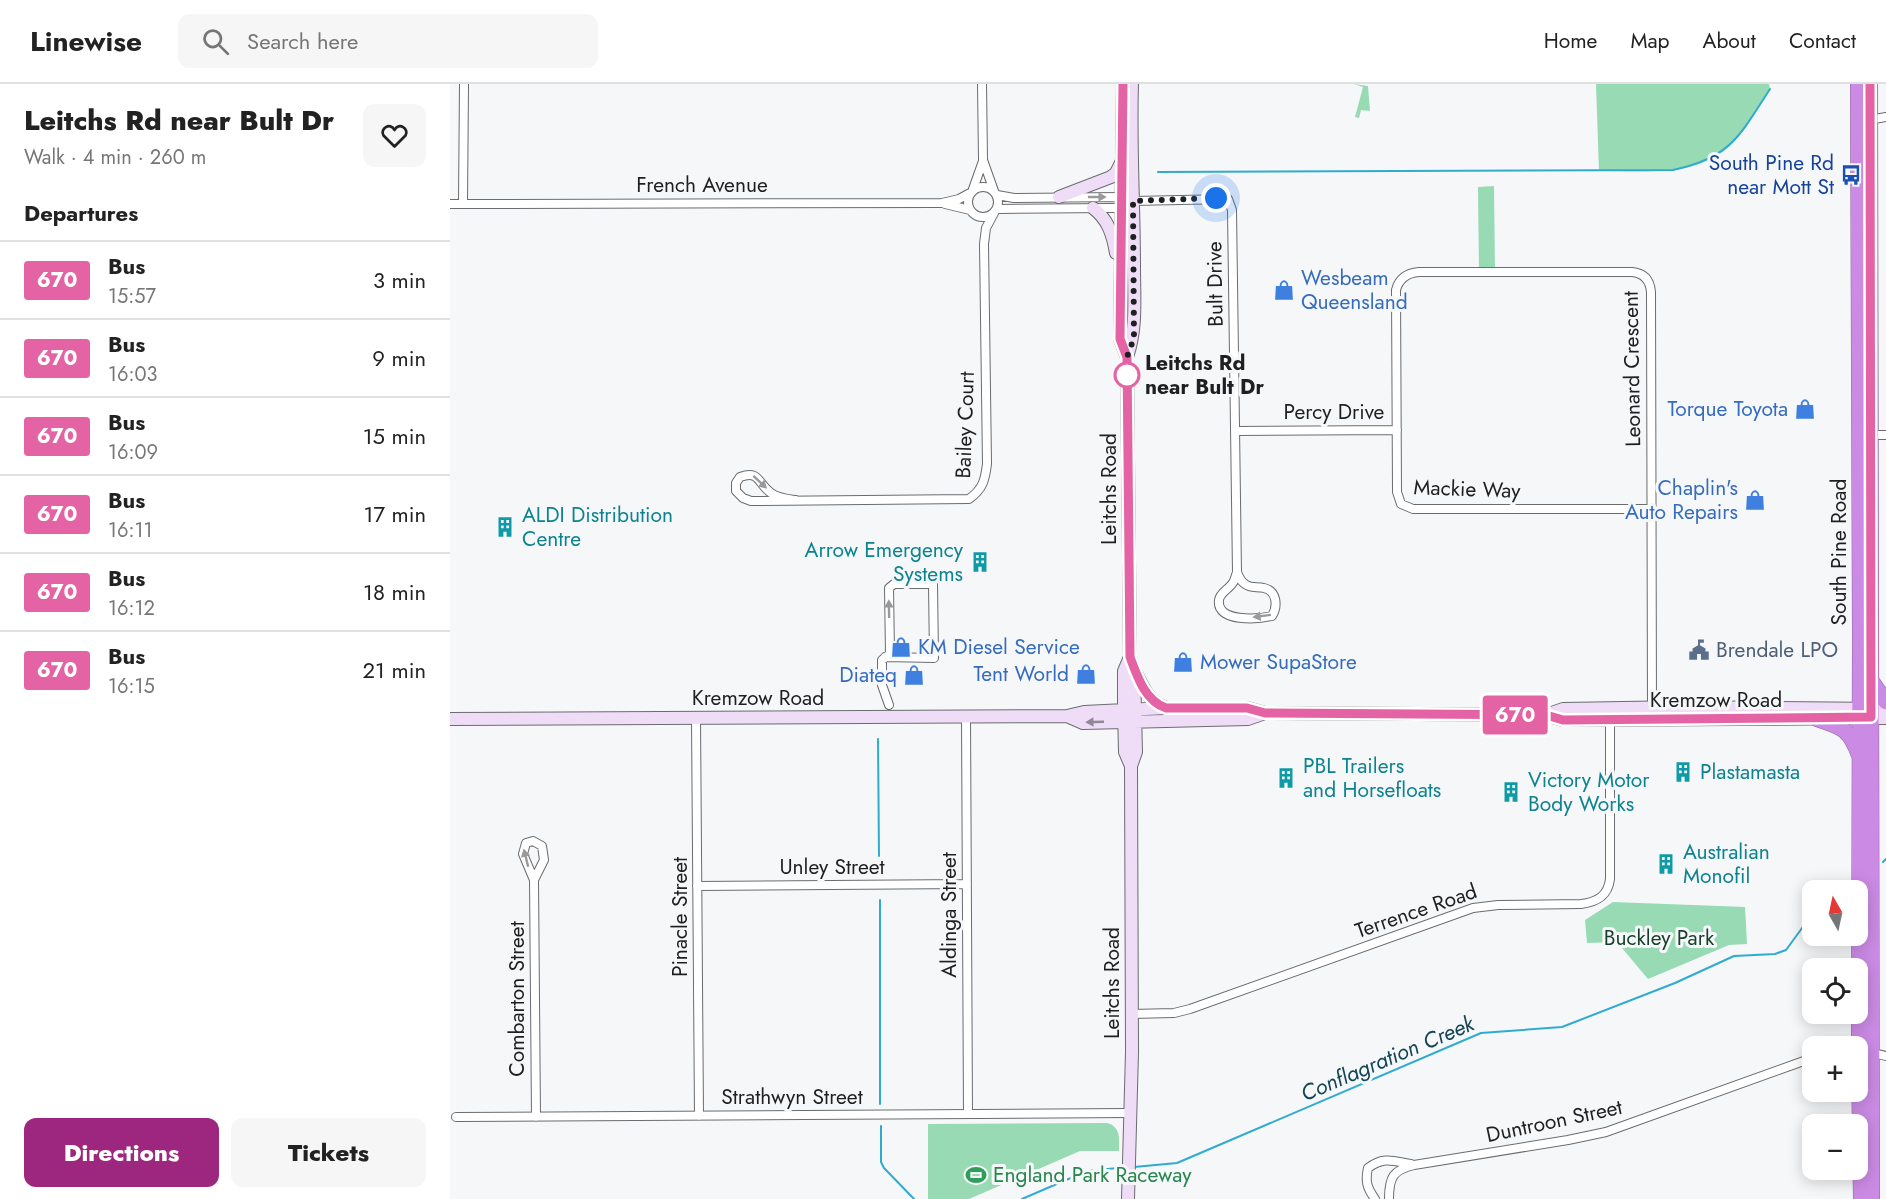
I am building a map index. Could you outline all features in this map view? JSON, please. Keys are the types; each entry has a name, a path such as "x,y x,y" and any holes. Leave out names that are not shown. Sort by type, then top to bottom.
{"highway":[{"name":"South Pine Road","path":"1858,84 1864,120 1864,435 1872,713 1860,758 1866,1036"},
{"name":"South Pine Road","path":"1864,120 1870,84"},
{"name":"South Pine Road","path":"1864,435 1872,713 1866,1036"},
{"path":"1871,680 1886,702"},
{"path":"1817,719 1842,728 1855,744 1860,758"},
{"path":"1871,746 1880,729 1886,724"},
{"name":"South Pine Road","path":"1868,1100 1872,1199"},
{"name":"South Pine Road","path":"1861,1199 1864,1102"}],"street":[{"path":"463,203 464,84"},
{"path":"982,84 983,160 999,200 995,211"},
{"name":"Leitchs Road","path":"1123,84 1121,163 1134,338 1127,357"},
{"name":"Leitchs Road","path":"1130,715 1134,670 1130,657 1127,357 1120,339 1120,296 1132,84"},
{"path":"1864,120 1886,117"},
{"path":"983,160 968,201 972,212 986,217 995,211 1093,208 1125,202"},
{"path":"1059,197 1111,177 1121,163"},
{"path":"972,190 985,187 1014,198 1059,197 1125,202"},
{"name":"French Avenue","path":"450,204 942,203 959,199 972,190"},
{"name":"Bult Drive","path":"1125,202 1228,199 1232,210 1237,572"},
{"name":"French Avenue","path":"942,203 972,212"},
{"path":"1093,208 1104,216 1110,230 1115,249 1120,296"},
{"name":"Bailey Court","path":"795,500 778,497 770,492 756,476 749,474 740,477 736,483 736,491 743,498 751,501 969,498 980,491 985,479 987,464 984,244 986,228 995,211"},
{"name":"Bailey Court","path":"972,212 980,228 984,244"},
{"name":"Leonard Crescent","path":"1401,278 1419,272 1632,272 1643,276 1649,283 1651,292 1652,714"},
{"name":"Mackie Way","path":"1401,278 1396,290 1397,495 1401,504 1408,508 1651,509"},
{"name":"Percy Drive","path":"1236,430 1397,430"},
{"path":"1864,435 1886,435"},
{"path":"1237,572 1240,580 1246,586 1264,588 1271,592 1276,600 1276,609 1272,616 1232,617 1224,614 1220,609 1219,600 1222,593 1234,581 1237,572"},
{"path":"885,657 934,658 933,584 894,584 889,588 890,654 885,657 882,660 882,685 889,705"},
{"name":"Leitchs Road","path":"1128,1199 1131,766 1137,752 1124,670 1130,657"},
{"path":"1134,670 1148,696 1157,705 1166,708"},
{"name":"Kremzow Road","path":"1652,714 1683,707 1872,713"},
{"name":"Kremzow Road","path":"1130,715 1166,708 1247,708 1265,713 1546,715 1563,720 1610,715 1652,714 1817,719 1872,713"},
{"name":"Kremzow Road","path":"450,719 1066,716 1084,712 1248,719 1265,713"},
{"name":"Terrence Road","path":"1131,1014 1174,1013 1190,1009 1482,906 1581,904 1596,900 1607,891 1610,879 1610,715"},
{"name":"Aldinga Street","path":"966,716 968,1114"},
{"name":"Pinacle Street","path":"696,718 699,1116"},
{"name":"Combarton Street","path":"534,880 536,1117"},
{"name":"Unley Street","path":"697,886 967,884"},
{"name":"Duntroon Street","path":"1389,1194 1391,1179 1400,1169 1606,1132 1802,1062"},
{"name":"Strathwyn Street","path":"456,1118 1129,1113"},
{"path":"1375,1199 1368,1189 1366,1177 1368,1167 1386,1159 1414,1165"},
{"path":"1368,1189 1377,1195 1389,1194"}],"green space":[{"path":"1354,84 1368,86 1370,111 1361,110 1359,118 1355,117 1363,87"},
{"path":"1596,84 1769,84 1770,89 1739,136 1725,150 1710,160 1675,170 1599,171"},
{"path":"1494,186 1495,272 1479,272 1478,187"},
{"name":"Buckley Park","path":"1613,902 1745,907 1747,944 1729,945 1648,979 1617,942 1587,943 1585,920"},
{"name":"England Park Raceway","path":"1107,1123 1117,1130 1119,1151 1080,1151 969,1199 928,1199 928,1124"}],"waterway":[{"path":"1158,172 1673,170 1708,159 1732,142 1770,89"},
{"path":"878,739 879,856"},
{"name":"Conflagration Creek","path":"1883,862 1886,859"},
{"path":"880,900 880,1104"},
{"name":"Conflagration Creek","path":"1134,1167 1177,1163 1481,1033 1562,1027 1675,983 1734,956 1775,954 1786,950 1802,928"},
{"path":"881,1126 881,1162 914,1199"},
{"name":"Conflagration Creek","path":"1022,1199 1087,1171 1118,1168"}],"bus line":[{"name":"670","path":"1123,84 1120,339 1127,357 1130,657 1134,670 1148,696 1157,705 1166,708 1247,708 1265,713 1546,715 1563,720 1610,720 1871,717 1870,84"}],"place":[{"name":"South Pine Rd near Mott St","path":"1851,175"},
{"name":"Wesbeam Queensland","path":"1284,290"},
{"name":"Leitchs Rd near Bult Dr","path":"1127,375"},
{"name":"Torque Toyota","path":"1805,409"},
{"name":"Chaplin's Auto Repairs","path":"1755,500"},
{"name":"ALDI Distribution Centre","path":"505,527"},
{"name":"Arrow Emergency Systems","path":"980,562"},
{"name":"KM Diesel Service","path":"901,647"},
{"name":"Brendale LPO","path":"1699,650"},
{"name":"Mower SupaStore","path":"1183,662"},
{"name":"Tent World","path":"1086,674"},
{"name":"Diateq","path":"914,675"},
{"name":"Plastamasta","path":"1683,772"},
{"name":"PBL Trailers and Horsefloats","path":"1286,778"},
{"name":"Victory Motor Body Works","path":"1511,792"},
{"name":"Australian Monofil","path":"1666,864"},
{"name":"England Park Raceway","path":"976,1175"}],"route":[{"path":"1127,375 1127,381 1127,357 1134,338 1133,201 1216,198"}]}
